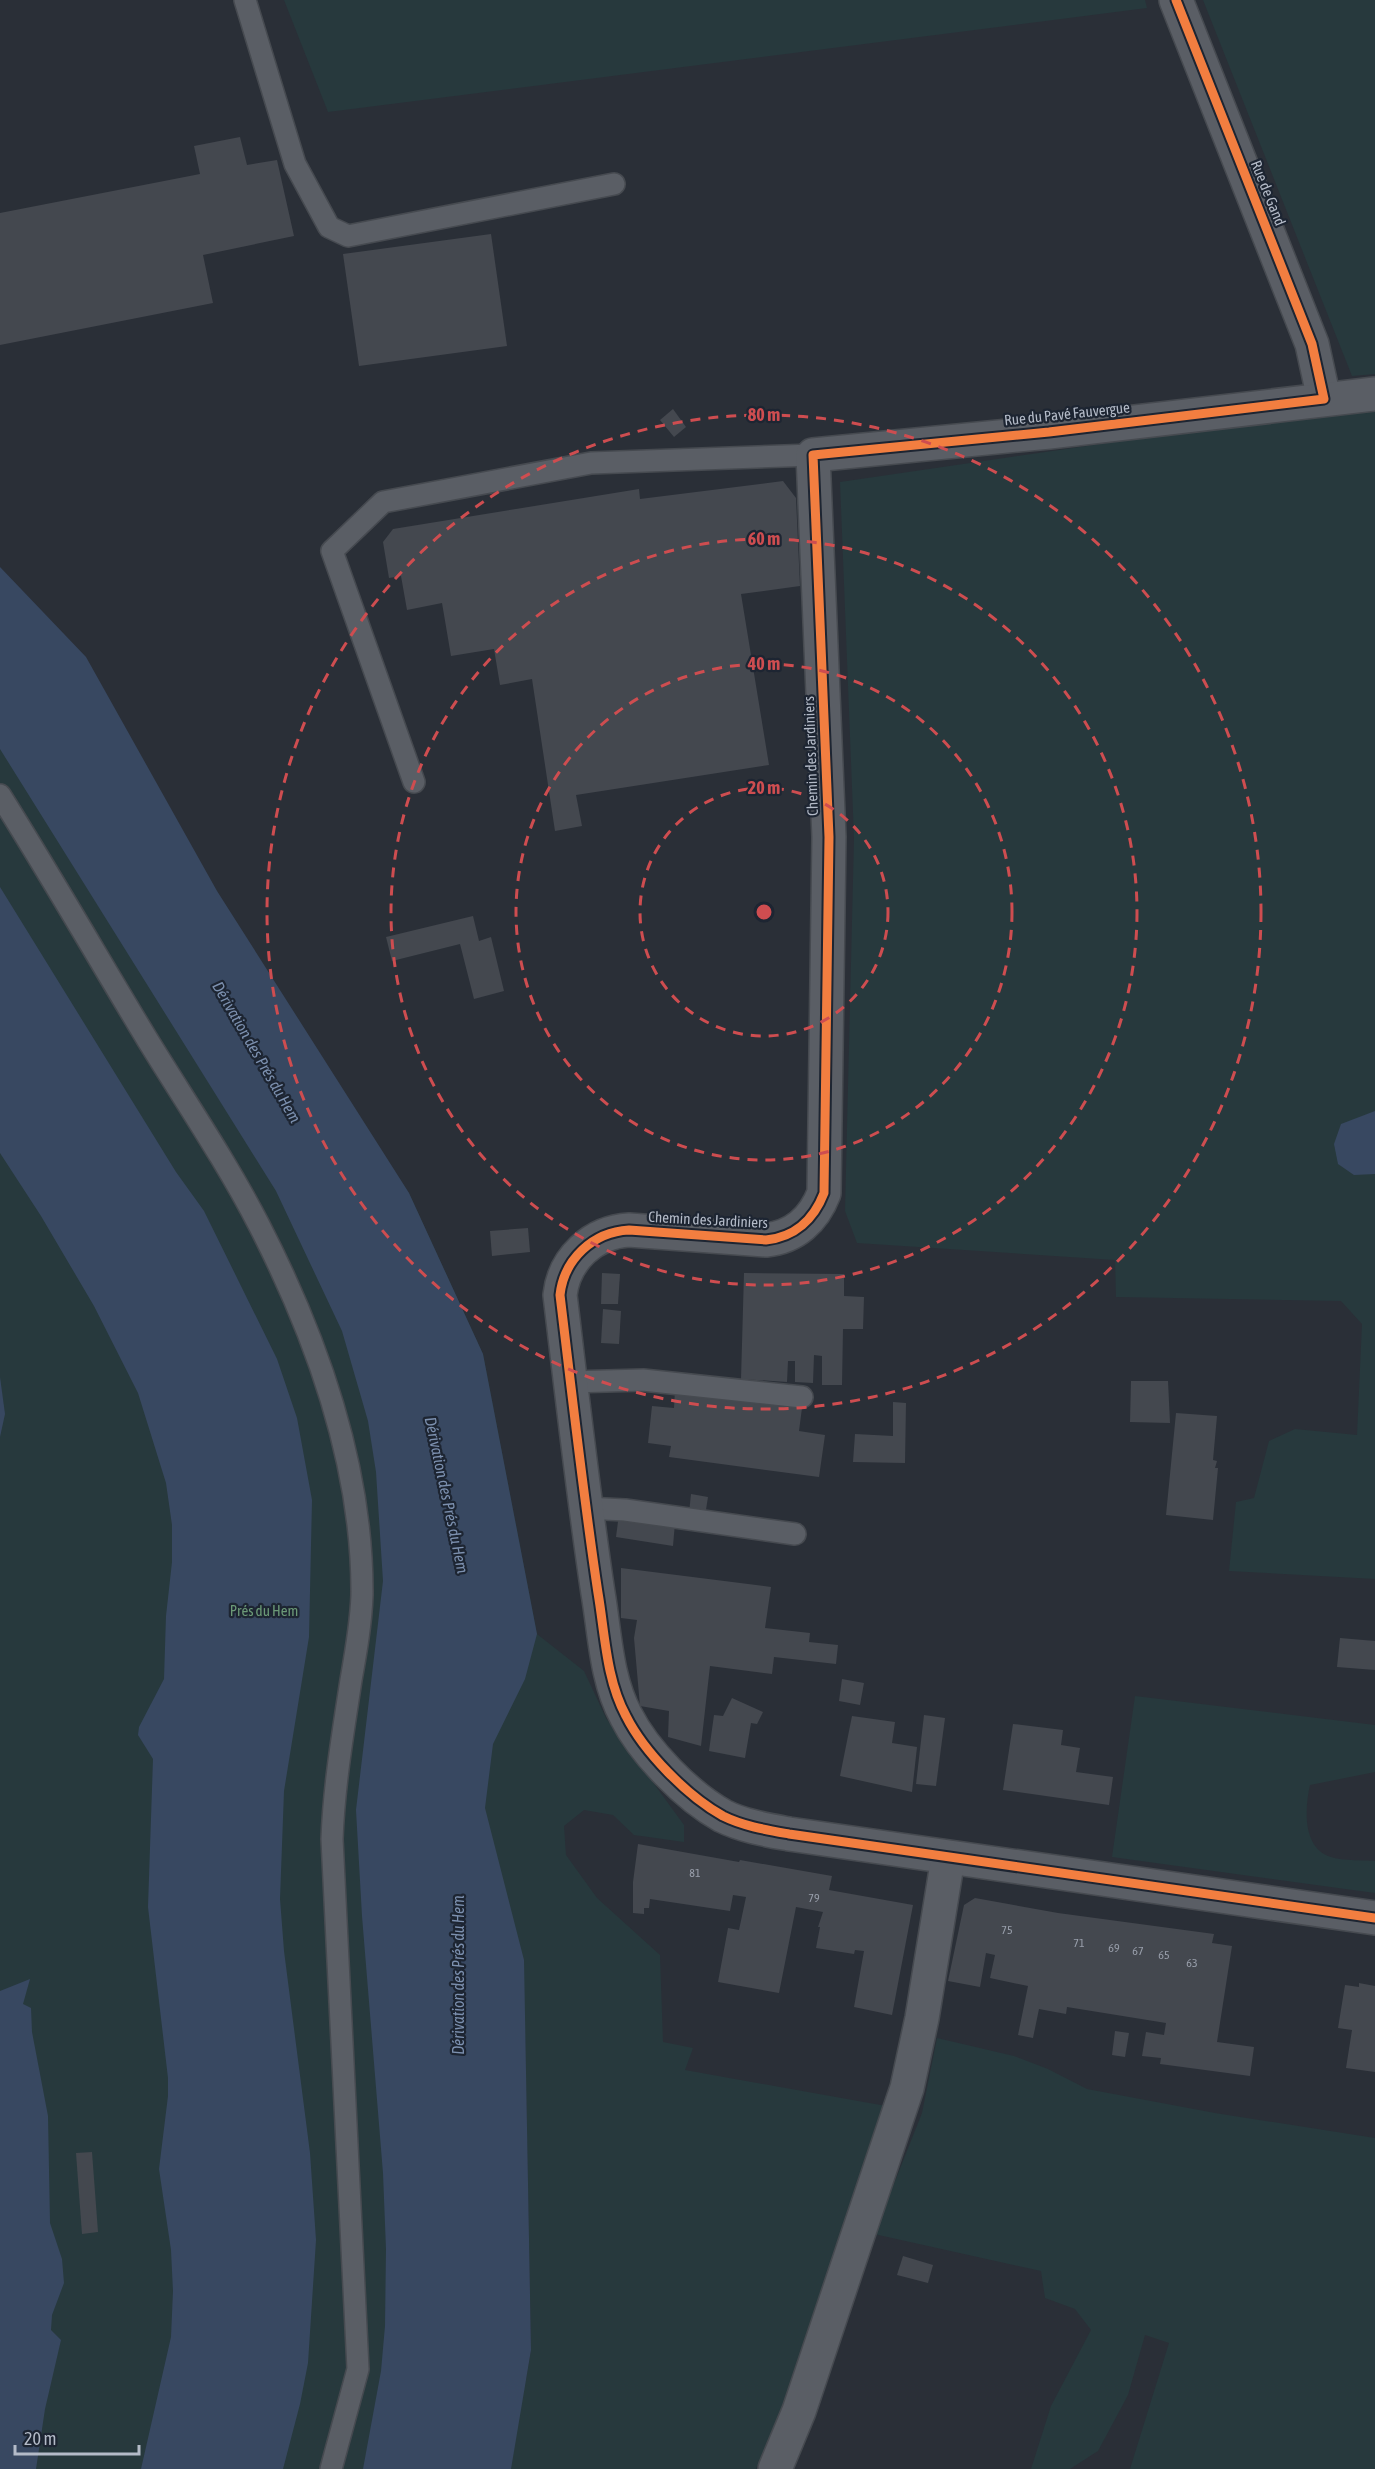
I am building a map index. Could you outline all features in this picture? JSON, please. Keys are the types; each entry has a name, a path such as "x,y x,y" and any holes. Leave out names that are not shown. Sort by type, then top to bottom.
{"street":[{"name":"Rue de Gand","path":"1176,0 1308,334 1318,366 1324,399"},
{"name":"Rue du Pavé Fauvergue","path":"813,455 1049,432 1375,394"},
{"name":"Chemin des Jardiniers","path":"813,455 829,837 824,1193 819,1206 810,1218 799,1228 777,1239 629,1230 602,1235 590,1243 572,1262 562,1281 560,1295 585,1508 616,1696 638,1736 675,1779 725,1816 765,1829 948,1858 1375,1918"},
{"path":"775,2469 799,2411 907,2088 922,2018 948,1858"}],"lane":[{"path":"245,0 295,164 329,227 348,236 614,184"},
{"path":"414,783 332,551 383,502 591,463 813,455"},
{"path":"0,795 260,1225 320,1363 349,1473 357,1522 362,1595 333,1809 332,1839 358,2369 331,2469"},
{"path":"570,1382 643,1380 802,1397"},
{"path":"585,1508 625,1510 795,1534"}],"green space":[{"path":"284,0 1145,0 1147,8 328,112"},
{"path":"1203,0 1375,0 1375,374 1352,376"},
{"path":"1375,410 1375,1579 1229,1571 1236,1502 1254,1498 1269,1441 1295,1429 1357,1435 1362,1324 1341,1301 1116,1297 1115,1260 857,1243 845,1211 854,838 840,482 1307,414"},
{"name":"Prés du Hem","path":"0,641 409,1193 483,1354 537,1634 584,1671 606,1718 684,1825 684,1842 634,1835 613,1815 584,1810 564,1826 566,1855 597,1898 660,1955 663,2042 693,2048 685,2070 886,2106 784,2408 756,2469 0,2469","holes":["525,2035 531,2350 526,2379"]},
{"path":"1135,1696 1375,1725 1375,1772 1310,1785 1307,1825 1314,1843 1328,1856 1338,1859 1375,1861 1375,1893 1112,1857"},
{"path":"937,2038 1014,2056 1048,2069 1087,2089 1215,2113 1375,2138 1375,2469 1130,2469 1169,2343 1145,2335 1128,2395 1098,2451 1070,2469 1031,2469 1051,2406 1091,2330 1075,2309 1045,2298 1041,2271 874,2234 922,2113"}],"water":[{"name":"Dérivation des Prés du Hem","path":"0,567 86,657 217,891 409,1193 483,1354 537,1634 525,1679 493,1744 485,1808 524,1960 531,2350 511,2469 363,2469 381,2371 385,2326 386,2249 383,2173 362,1916 356,1810 383,1581 376,1472 368,1421 342,1331 276,1191 0,749"},
{"path":"0,887 176,1172 204,1211 277,1359 297,1418 312,1500 309,1637 284,1791 280,1899 284,1951 310,2153 316,2240 308,2363 283,2469 141,2469 171,2337 173,2291 171,2250 159,2169 168,2078 148,1907 153,1759 138,1735 139,1727 164,1679 166,1616 172,1562 172,1525 166,1483 138,1393 94,1306 41,1216 0,1153"},
{"path":"1375,1111 1375,1174 1354,1175 1338,1164 1334,1144 1341,1124"},
{"path":"0,1377 5,1414 0,1437"},
{"path":"30,1979 23,2004 31,2008 32,2032 48,2116 50,2223 62,2259 64,2283 52,2315 51,2330 61,2340 45,2409 36,2469 0,2469 0,1991"}],"building":[{"path":"240,137 247,165 277,160 294,236 203,255 213,303 0,345 0,213 200,174 194,146"},
{"path":"491,234 507,346 359,366 343,254"},
{"path":"673,409 686,427 674,437 660,420"},
{"path":"783,481 796,498 800,586 741,594 769,765 576,795 582,826 555,831 532,679 500,685 494,649 451,656 442,603 407,610 401,576 389,578 383,542 393,529 639,489 640,499"},
{"path":"473,916 479,941 491,937 504,991 474,999 460,944 392,961 386,937"},
{"path":"528,1228 530,1252 492,1256 490,1231"},
{"path":"602,1273 620,1274 618,1304 601,1304"},
{"path":"744,1273 844,1274 844,1296 864,1297 863,1329 843,1329 842,1385 822,1385 822,1356 814,1355 813,1383 795,1382 795,1361 788,1361 787,1382 741,1379"},
{"path":"603,1309 621,1311 619,1344 601,1343"},
{"path":"1131,1381 1168,1381 1170,1423 1130,1422"},
{"path":"675,1390 802,1408 799,1431 825,1435 819,1477 669,1457 671,1446 648,1443 652,1406 674,1408"},
{"path":"893,1402 906,1403 905,1463 853,1462 855,1434 893,1436"},
{"path":"1176,1413 1217,1416 1213,1460 1217,1461 1215,1468 1218,1468 1213,1520 1166,1515"},
{"path":"691,1494 708,1497 705,1516 689,1513"},
{"path":"619,1514 675,1523 673,1546 616,1537"},
{"path":"621,1568 771,1587 765,1628 810,1633 809,1642 838,1645 836,1664 774,1657 772,1674 710,1666 701,1746 668,1737 669,1711 640,1706 634,1638 637,1620 621,1618"},
{"path":"1340,1638 1375,1641 1375,1670 1337,1667"},
{"path":"842,1679 864,1683 860,1705 839,1701"},
{"path":"732,1698 763,1712 757,1724 751,1723 745,1758 709,1751 714,1715 723,1716"},
{"path":"924,1715 945,1718 936,1786 916,1784"},
{"path":"852,1716 895,1722 892,1743 917,1747 912,1792 840,1776"},
{"path":"1013,1724 1063,1730 1061,1745 1080,1748 1076,1772 1113,1777 1109,1805 1003,1790"},
{"path":"638,1844 832,1876 829,1890 913,1905 892,2015 854,2007 864,1951 855,1950 854,1954 816,1948 820,1927 818,1927 823,1912 796,1907 779,1993 718,1982 728,1928 739,1930 746,1897 733,1895 730,1911 650,1899 649,1908 644,1908 644,1914 633,1913 633,1882"},
{"path":"975,1898 1058,1913 1214,1934 1212,1943 1232,1946 1217,2042 1254,2047 1250,2076 1160,2064 1161,2058 1142,2056 1146,2032 1164,2035 1166,2023 1067,2007 1066,2014 1039,2009 1033,2038 1018,2035 1028,1986 990,1978 995,1955 986,1953 980,1987 948,1981 964,1905"},
{"path":"1359,1983 1375,1986 1375,2072 1346,2068 1352,2030 1338,2028 1345,1985 1359,1987"},
{"path":"1115,2031 1129,2033 1125,2057 1112,2055"},
{"path":"92,2152 98,2232 82,2234 76,2153"},
{"path":"903,2256 933,2265 928,2283 897,2275"}],"cycle path":[{"path":"1176,0 1312,344 1324,399 1049,432 813,455 829,837 824,1193 815,1211 802,1225 786,1235 766,1240 629,1230 604,1236 592,1242 574,1259 567,1270 560,1295 593,1556 607,1656 614,1687 626,1716 644,1744 668,1772 695,1797 723,1816 755,1827 789,1834 1375,1918"}]}
